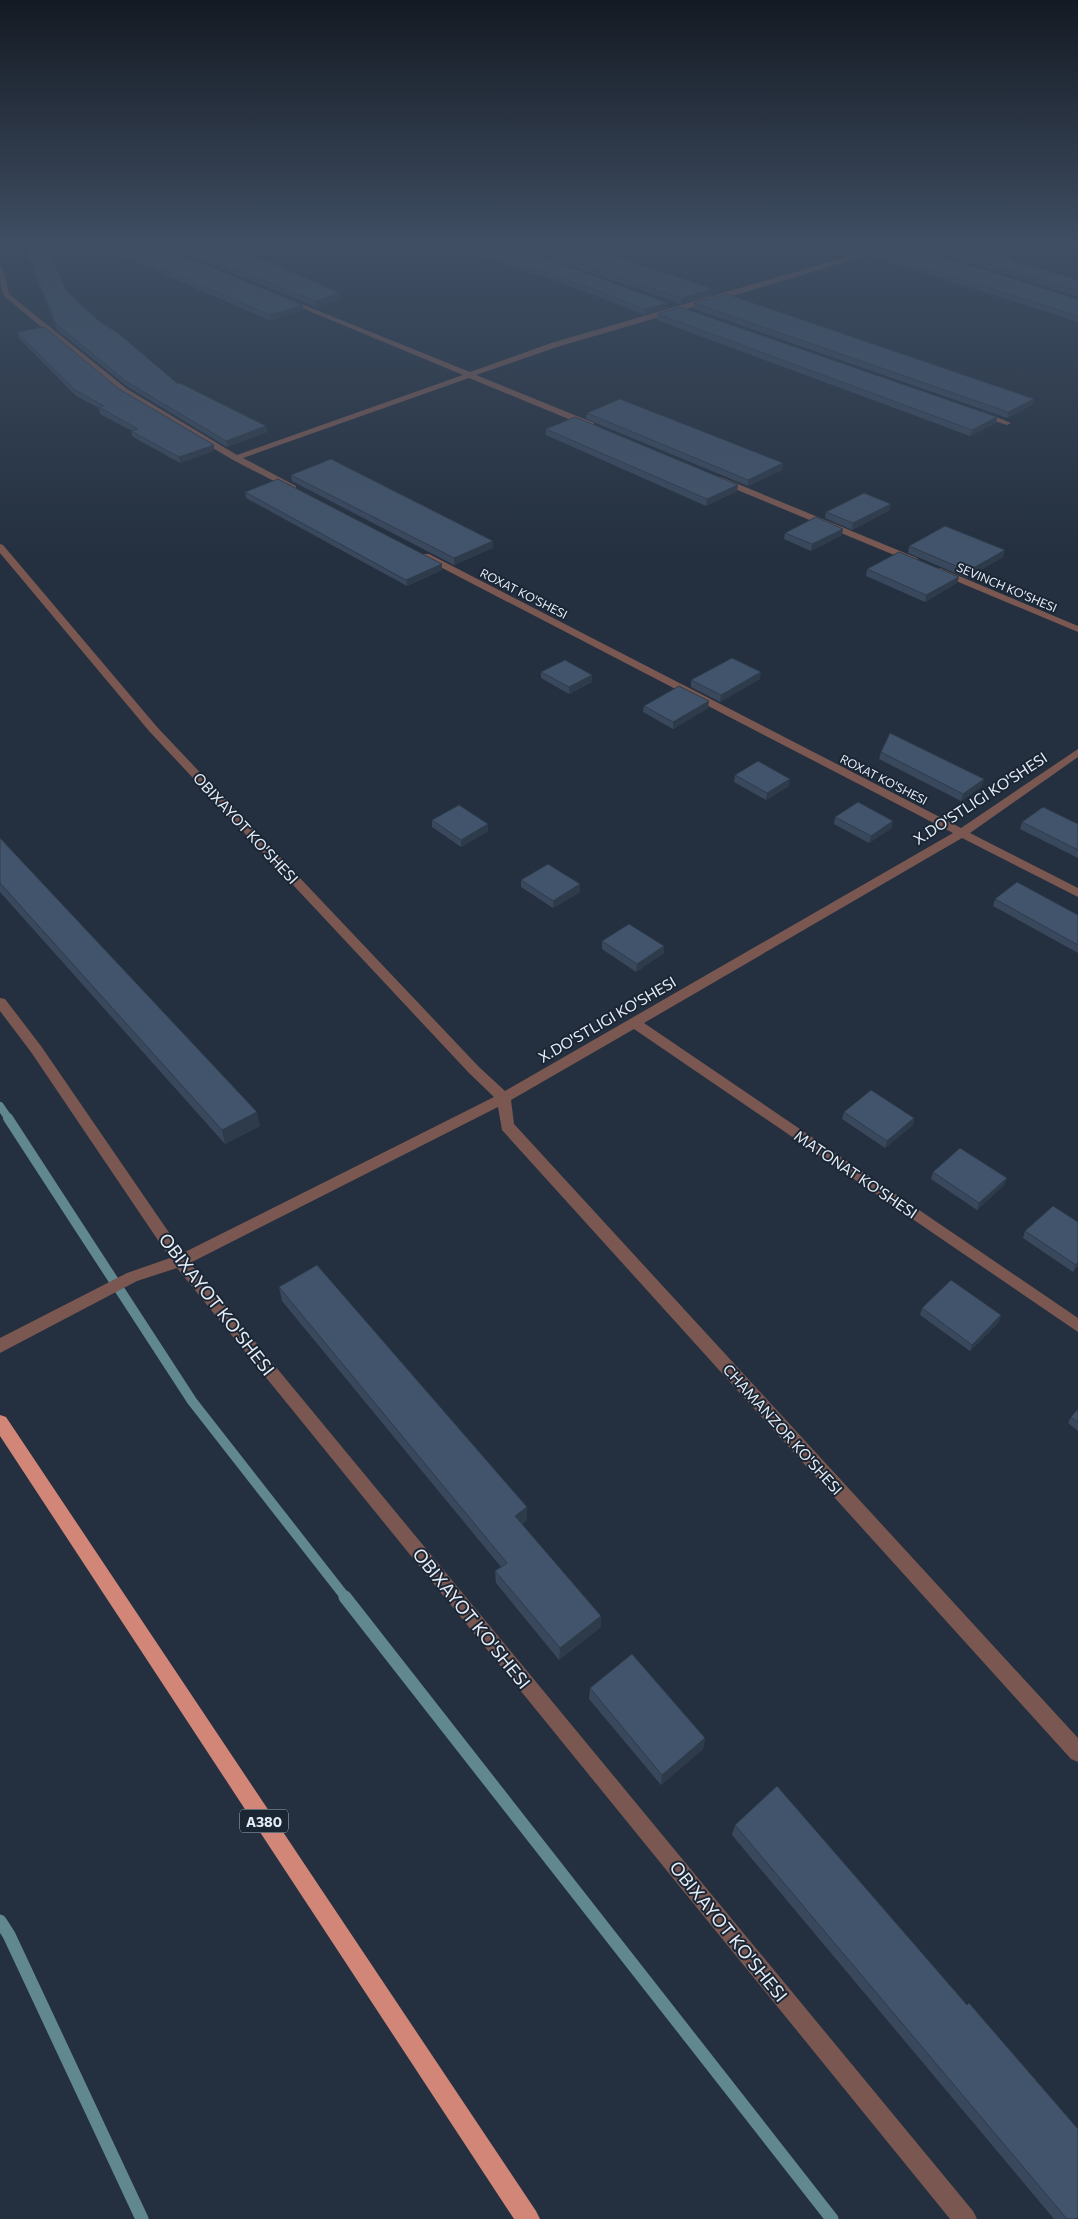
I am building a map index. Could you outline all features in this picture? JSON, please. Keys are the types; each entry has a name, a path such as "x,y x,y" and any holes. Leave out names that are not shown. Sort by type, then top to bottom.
{"highway":[{"name":"A380","path":"0,1422 528,2219"}],"street":[{"path":"71,348 124,391 236,458 307,494"},
{"path":"404,348 598,428"},
{"path":"236,458 547,348"},
{"path":"969,410 1006,423"},
{"path":"709,475 921,563"},
{"name":"OBIXAYOT KO'SHESI","path":"0,547 153,729 474,1070 504,1098"},
{"name":"ROXAT KO'SHESI","path":"413,549 1078,893"},
{"name":"SEVINCH KO'SHESI","path":"930,567 1078,629"},
{"name":"X.DO'STLIGI KO'SHESI","path":"0,1346 132,1277 180,1261 504,1098 962,833 1078,752"},
{"name":"OBIXAYOT KO'SHESI","path":"0,1002 36,1049 180,1261 965,2219"},
{"name":"MATONAT KO'SHESI","path":"634,1022 1078,1326"},
{"name":"CHAMANZOR KO'SHESI","path":"504,1098 507,1126 1078,1752"}],"building":[{"path":"33,348 69,348 119,389 214,445 179,457 131,431 138,429 99,407 104,406 75,390"},
{"path":"85,348 135,348 178,384 180,383 266,426 226,441 127,382"},
{"path":"749,348 797,348 997,417 972,430"},
{"path":"822,348 884,348 1034,399 1008,412"},
{"path":"620,399 783,463 748,480 587,413"},
{"path":"575,417 738,485 707,499 546,429"},
{"path":"331,459 493,541 454,558 291,475"},
{"path":"278,479 442,564 406,580 245,492"},
{"path":"864,493 891,504 853,523 826,512"},
{"path":"816,517 843,529 812,544 785,533"},
{"path":"945,526 1005,550 968,571 909,546"},
{"path":"899,552 959,577 926,595 867,569"},
{"path":"732,658 761,672 721,695 691,680"},
{"path":"565,660 592,675 569,687 541,672"},
{"path":"679,686 709,701 673,722 644,706"},
{"path":"890,733 984,779 963,794 881,752"},
{"path":"758,761 790,779 767,793 735,775"},
{"path":"858,802 893,821 871,836 835,817"},
{"path":"459,805 488,824 461,840 432,820"},
{"path":"1043,807 1078,824 1078,850 1022,822"},
{"path":"0,838 257,1112 222,1130 0,883"},
{"path":"548,864 580,884 553,901 521,880"},
{"path":"1017,882 1078,915 1078,945 995,899"},
{"path":"629,924 664,946 637,964 602,941"},
{"path":"871,1090 914,1118 887,1141 844,1112"},
{"path":"960,1148 1007,1178 979,1203 933,1172"},
{"path":"1053,1206 1078,1222 1078,1262 1076,1265 1025,1231"},
{"path":"317,1265 527,1507 515,1516 601,1616 560,1648 495,1571 507,1563 279,1287"},
{"path":"951,1280 1001,1315 972,1345 922,1308"},
{"path":"1078,1409 1078,1422 1071,1417"},
{"path":"632,1654 705,1738 662,1775 590,1688"},
{"path":"777,1786 967,2005 969,2003 1078,2129 1078,2217 1076,2219 1067,2219 735,1825"}],"waterway":[{"path":"0,1106 9,1119"},
{"path":"8,1118 192,1401 346,1598"},
{"path":"345,1597 832,2219"},
{"path":"0,1921 9,1935 142,2219"}]}
